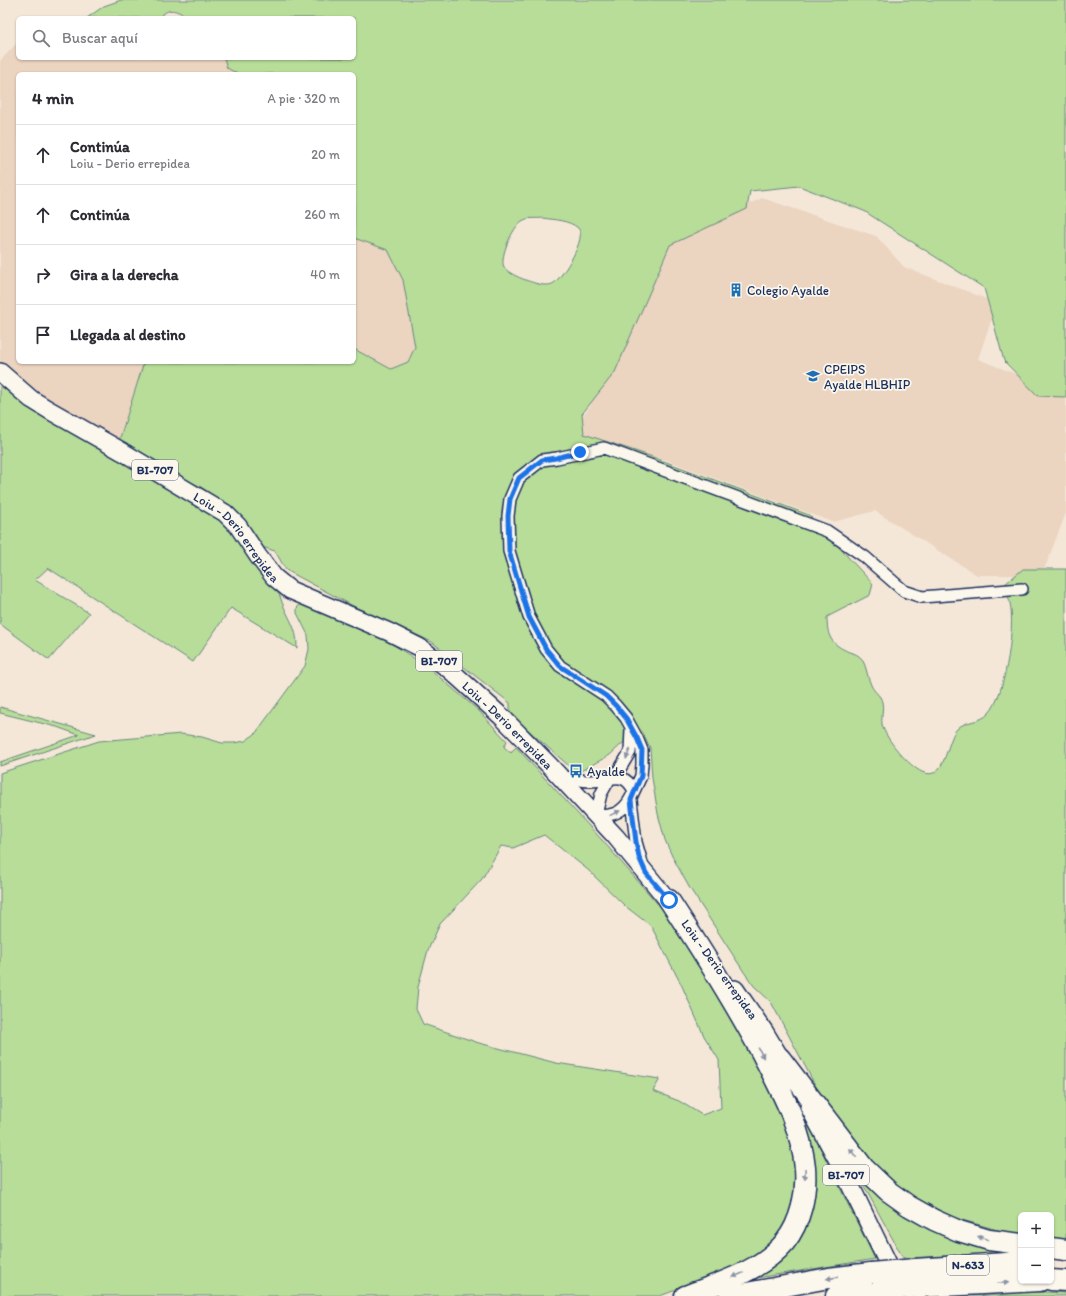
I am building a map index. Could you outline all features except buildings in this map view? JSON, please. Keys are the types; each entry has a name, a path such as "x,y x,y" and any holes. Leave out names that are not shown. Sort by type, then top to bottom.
{"highway":[{"path":"669,900 745,1022 776,1080 791,1112 802,1147 805,1168 804,1196 797,1223 785,1242 769,1257 749,1270 685,1296"},
{"path":"780,1058 864,1168 888,1191 909,1206 934,1220 959,1231 989,1240 1018,1244"},
{"path":"1054,1248 1066,1250"},
{"path":"1054,1261 1066,1262"},
{"name":"N-633","path":"730,1296 829,1278 871,1273 1018,1262"},
{"path":"1054,1280 1066,1281"},
{"name":"N-633","path":"836,1296 922,1287 1018,1282"}],"main road":[{"name":"Loiu - Derio errepidea","path":"0,372 31,399 226,513 238,526 274,578 290,590 390,632 419,647 456,675 502,717 559,775 596,815 669,900 715,961 764,1031 802,1094 842,1168 903,1296"}],"street":[{"path":"631,728 630,752 601,794 596,815 606,816 616,814 632,795 641,776 642,750 637,738 626,718 616,706 606,696 560,666 546,649 529,617 509,551 508,516 510,499 519,478 542,460 604,448 827,532 865,557 904,591 922,597 1022,589"},
{"path":"559,775 590,782 612,778 623,778 631,784 636,842 639,857 646,873"}],"shaded area":[{"path":"16,44 16,60 225,60 227,68 234,72 16,72 16,364 143,364 119,441 86,421 37,397 0,361 0,61"},
{"name":"CPEIPS Ayalde HLBHIP","path":"762,198 876,236 904,267 997,303 978,359 1066,394 1066,513 1042,575 977,575 875,511 833,522 666,460 625,448 584,445 577,422 589,408 668,242"},
{"path":"356,239 388,250 403,279 415,347 408,362 391,369 356,350"}],"green space":[{"path":"121,0 1066,0 1066,397 1038,396 1004,361 984,288 864,211 799,186 750,191 747,209 670,245 615,372 582,414 584,434 650,456 809,515 873,584 870,595 827,617 829,635 838,646 858,655 862,659 872,687 881,700 883,707 882,724 884,730 904,758 922,772 930,774 936,771 941,766 953,734 957,729 964,724 986,716 995,704 1005,675 1012,621 1011,607 1008,597 999,589 1023,569 1066,569 1066,1240 1054,1238 1054,1212 1018,1212 1018,1235 1012,1234 955,1218 909,1195 870,1160 831,1115 771,1002 754,986 744,972 689,887 672,856 665,840 658,814 652,778 650,748 645,737 640,734 627,739 610,755 577,773 510,714 510,703 432,642 355,607 286,570 275,551 262,547 243,521 216,497 199,486 157,467 119,441 143,364 356,364 356,350 391,369 408,362 415,347 403,280 388,250 356,239 356,72 234,72 227,68 225,60 356,60 356,16 186,16 173,10 160,16 90,16 104,6","holes":["543,218 570,223 578,228 580,239 568,265 554,283 551,285 541,285 517,276 504,267 503,256 508,242 518,224 522,221 527,219"]},
{"path":"0,379 225,521 280,596 295,633 297,648 231,608 193,662 48,568 35,580 89,613 49,660 0,624"},
{"path":"301,603 388,641 430,669 479,711 507,741 504,747 511,753 516,747 602,840 663,910 704,967 767,1080 794,1139 797,1200 786,1223 768,1249 744,1264 660,1296 0,1296 0,773 99,741 181,734 202,737 222,743 245,741 255,734 305,666 309,649 308,635 297,613 297,608","holes":["544,835 588,870 625,906 651,926 682,986 704,1036 719,1060 721,1108 702,1115 679,1101 653,1091 660,1079 556,1063 479,1043 423,1024 416,1009 418,987 428,950 440,924 482,879 501,846 513,848"]},
{"path":"0,707 96,734 0,766 0,762 79,735 57,727 0,713"},
{"path":"788,1086 810,1127 875,1259 756,1278 774,1266 801,1233"},
{"path":"845,1151 874,1183 1018,1252 1018,1253 903,1258"},
{"path":"1025,1291 1066,1293 1066,1296 948,1295"}],"place":[{"name":"Colegio Ayalde","path":"736,290"},
{"name":"CPEIPS Ayalde HLBHIP","path":"813,376"},
{"name":"Ayalde","path":"576,771"}],"route":[{"path":"580,452 542,460 519,478 510,499 508,516 509,551 529,617 546,649 560,666 606,696 626,718 637,738 642,750 642,764 641,776 631,800 632,823 639,857 646,873 669,900"}]}
